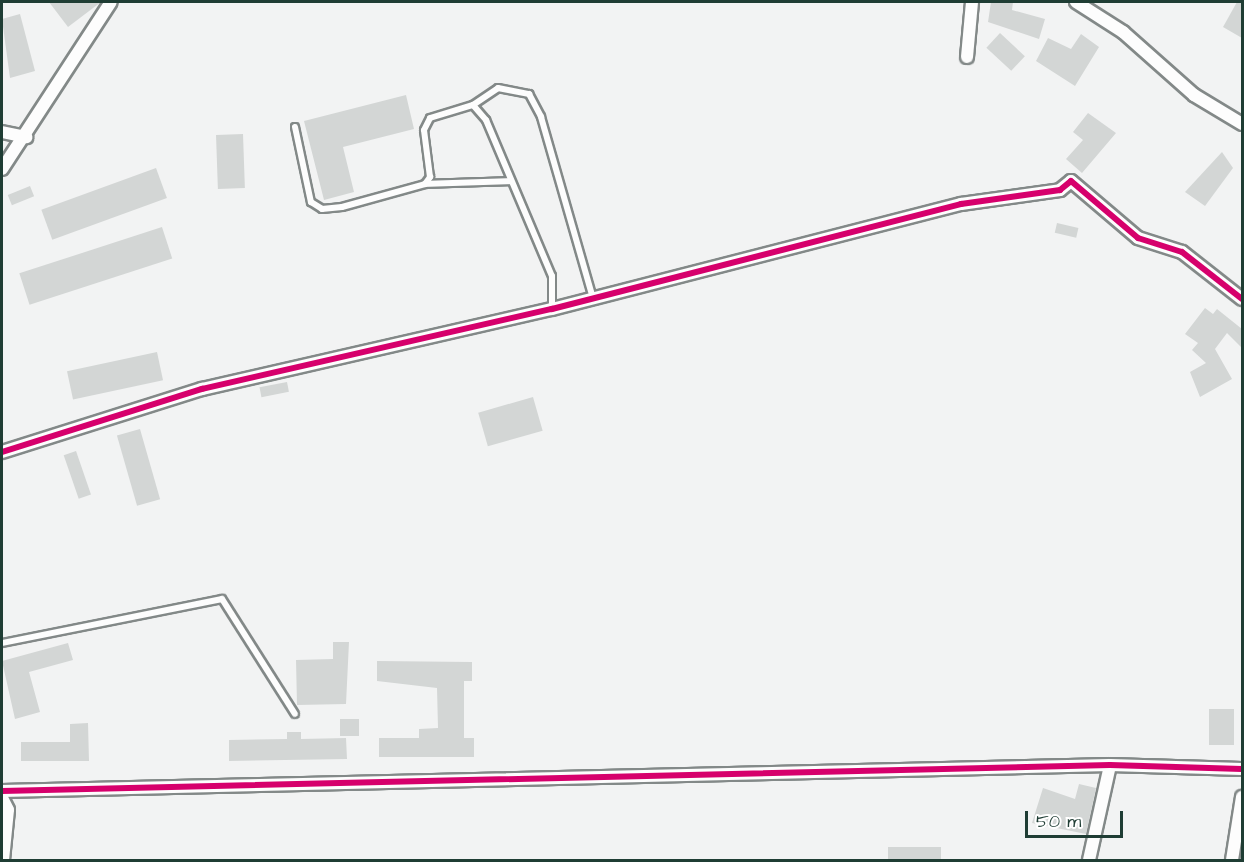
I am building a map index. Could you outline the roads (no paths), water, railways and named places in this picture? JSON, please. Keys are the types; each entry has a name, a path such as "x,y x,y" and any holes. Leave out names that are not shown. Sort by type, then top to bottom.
{"street":[{"path":"2,169 26,137 49,92 111,2"},
{"path":"967,57 972,2"},
{"path":"1076,2 1123,32 1194,95 1242,124"},
{"path":"2,132 26,137"},
{"path":"2,452 202,389 552,309 592,295 961,204 1060,190 1071,181 1138,238 1182,252 1242,299"},
{"path":"2,791 1110,765 1242,769"},
{"path":"1089,861 1110,765"},
{"path":"1232,861 1242,797"},
{"path":"2,798 8,810 3,861"}],"lane":[{"path":"425,184 430,177 424,130 430,118 472,105 498,88 529,94 541,117 592,295"},
{"path":"472,105 486,120 552,276 552,309"},
{"path":"295,127 311,202 322,209 425,184 511,180"},
{"path":"2,643 222,598 295,714"}]}
